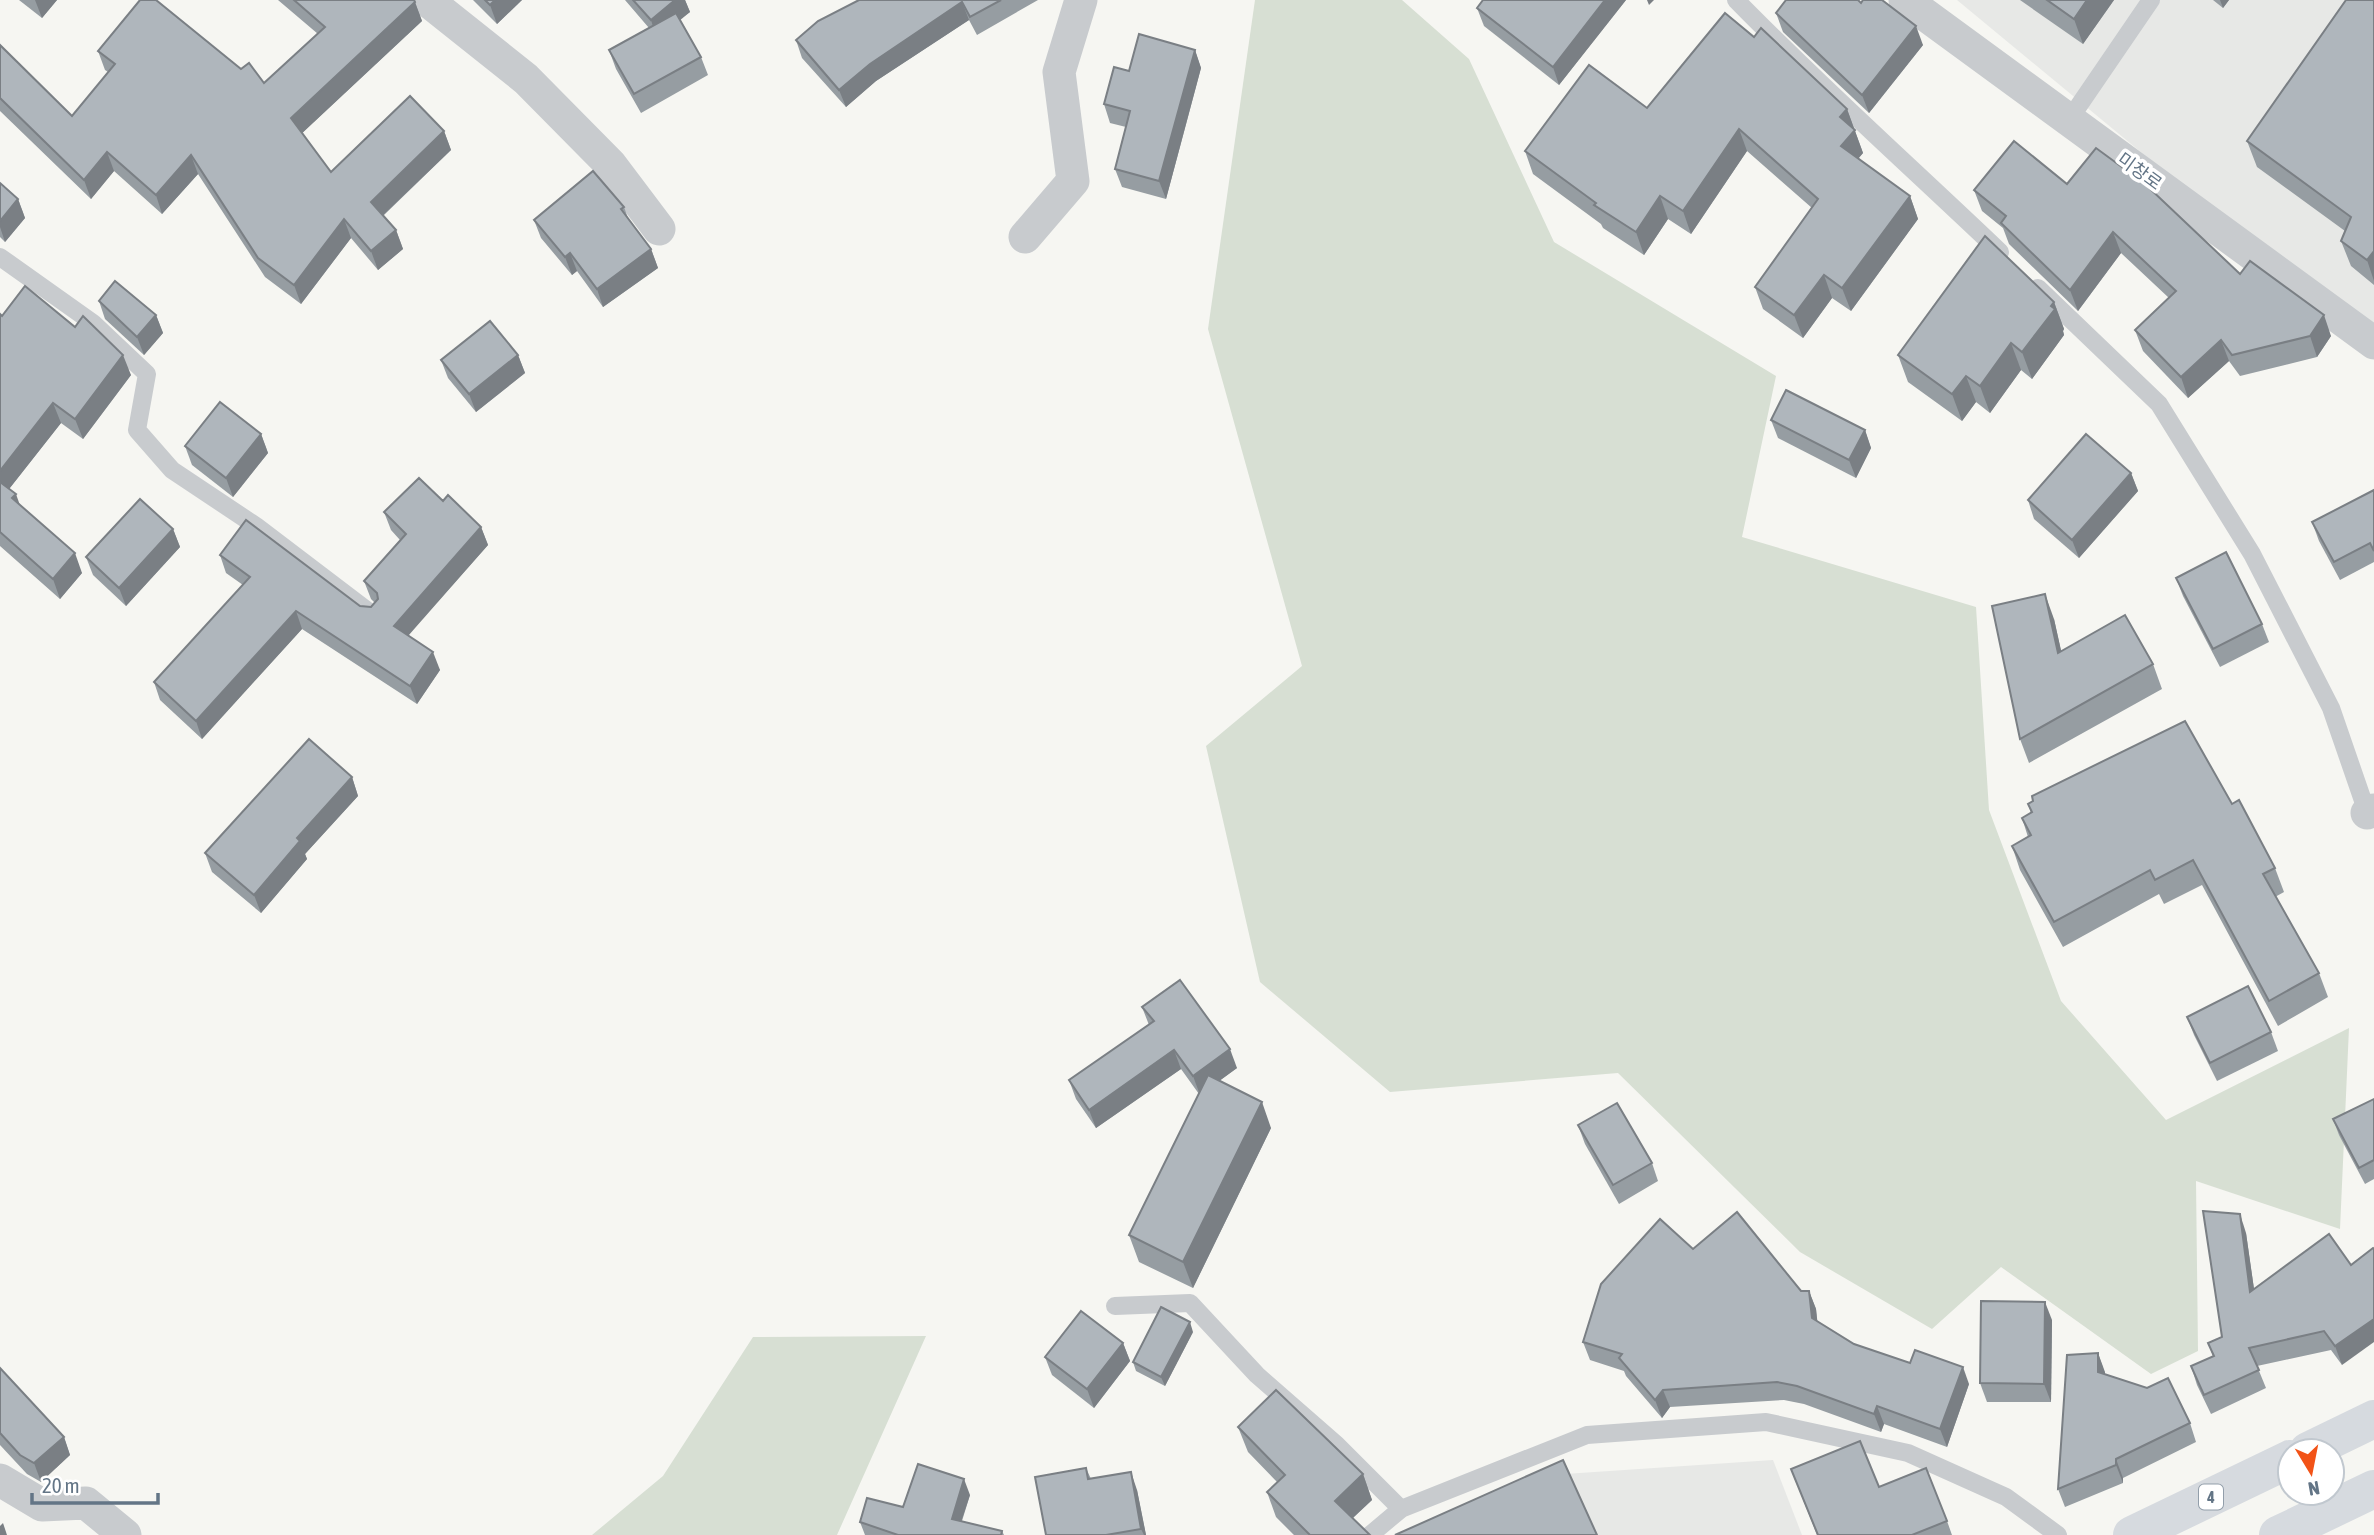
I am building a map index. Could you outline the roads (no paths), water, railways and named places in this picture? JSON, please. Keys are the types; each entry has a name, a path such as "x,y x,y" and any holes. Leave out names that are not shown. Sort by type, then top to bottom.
{"main road":[{"path":"2337,1437 2374,1419"},
{"name":"4","path":"2132,1535 2276,1467"},
{"path":"2278,1535 2374,1489"}],"street":[{"path":"427,0 526,79 610,164 659,229"},
{"path":"1024,237 1073,181 1059,72 1081,0"},
{"name":"미창로","path":"1905,0 2374,343"},
{"path":"0,1480 42,1505 86,1503 125,1535"}],"lane":[{"path":"1736,0 1797,63 1908,163 2008,260"},
{"path":"2069,120 2151,0"},
{"path":"0,257 93,323 147,374 137,430 172,470 256,526 373,615"},
{"path":"2029,279 2159,404 2259,566 2330,708 2372,817"},
{"path":"1115,1306 1190,1303 1257,1375 1337,1445 1401,1509"},
{"path":"1370,1535 1401,1509 1587,1435 1766,1422 1908,1453 2006,1497 2058,1535"}]}
